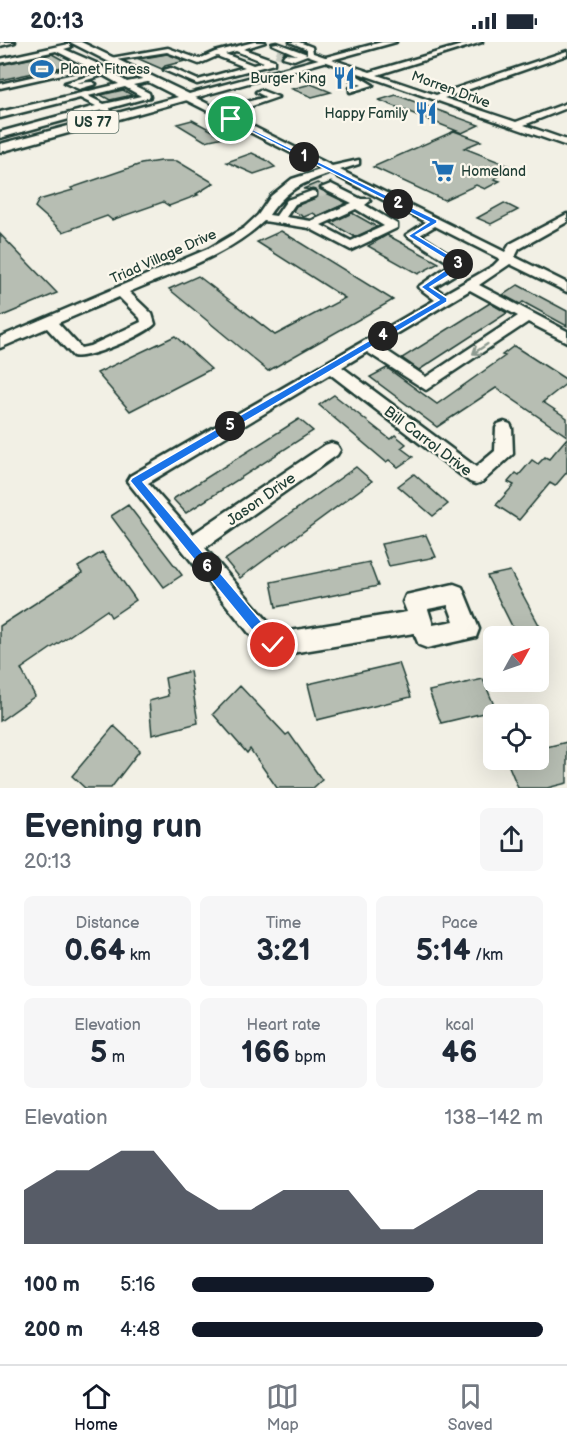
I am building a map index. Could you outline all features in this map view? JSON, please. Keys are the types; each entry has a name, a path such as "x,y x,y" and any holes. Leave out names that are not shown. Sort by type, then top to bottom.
{"main road":[{"name":"US 77","path":"0,148 392,42"},
{"path":"76,43 187,97"}],"street":[{"path":"0,44 12,42"},
{"name":"Morren Drive","path":"293,42 310,48 310,54 567,143"},
{"path":"369,75 479,42"},
{"path":"0,61 76,43"},
{"path":"0,86 111,60 168,50 219,70 252,67 304,55 278,43 220,54 210,62 219,70 230,79 227,86"},
{"path":"260,46 276,53"},
{"path":"260,46 286,58"},
{"path":"0,135 146,97 143,93 58,49"},
{"path":"239,50 271,62"},
{"path":"435,98 567,53"},
{"path":"220,54 252,67"},
{"path":"168,70 195,82 212,78 219,70 220,54"},
{"path":"185,66 194,70"},
{"path":"0,115 126,84 185,66 265,76"},
{"path":"340,71 367,82 369,85 353,90"},
{"path":"105,74 69,83 79,87 115,78"},
{"path":"202,74 212,78"},
{"path":"239,105 249,105 274,97 260,92"},
{"path":"90,93 90,96 103,102 143,93"},
{"path":"90,93 84,96 119,116"},
{"path":"187,97 567,288"},
{"path":"515,126 567,105"},
{"path":"57,119 71,128"},
{"name":"Triad Village Drive","path":"0,343 214,251 238,238 262,217 274,198 296,181 356,162"},
{"path":"262,217 312,225 351,246 393,226 327,187"},
{"path":"279,220 291,202 312,194"},
{"path":"312,225 380,195"},
{"path":"420,621 273,645 136,481 497,269 508,259 514,247 567,217"},
{"path":"434,222 412,236 458,263 456,268 425,287 444,300"},
{"path":"470,285 567,337"},
{"path":"48,321 78,353 94,350 148,324 147,317 120,291"},
{"path":"367,345 426,385 528,316"},
{"name":"Bill Carrol Drive","path":"330,366 476,477 504,454 504,428"},
{"name":"Jason Drive","path":"190,547 331,450"}],"building":[{"path":"52,54 72,65 0,80 0,65"},
{"path":"167,54 185,61 165,66 162,69 139,59"},
{"path":"311,84 331,92 312,97 292,89"},
{"path":"123,90 132,95 110,100 101,95"},
{"path":"396,95 479,125 462,133 379,100"},
{"path":"192,120 224,137 205,141 177,124"},
{"name":"Homeland","path":"454,131 481,141 464,148 512,167 496,175 499,176 494,179 500,181 485,189 476,185 444,200 373,167"},
{"path":"252,153 275,167 254,174 227,162"},
{"path":"177,161 214,183 196,194 198,195 169,206 163,202 112,220 107,216 63,232 35,207 39,200 73,190 71,188 141,164"},
{"path":"317,183 322,185 319,187 320,190 347,203 318,216 313,213 304,217 293,211 296,206 318,197 317,190 303,189"},
{"path":"504,203 518,210 491,224 477,218"},
{"path":"352,213 377,227 355,237 331,223"},
{"path":"281,231 393,300 268,371 169,289 198,276 275,335 345,298 257,242"},
{"path":"0,234 57,293 0,317"},
{"path":"387,235 439,263 418,274 368,246"},
{"path":"518,285 567,311 567,326 523,302 520,304 503,295"},
{"path":"490,303 507,313 419,370 402,358"},
{"path":"175,336 211,369 130,411 97,373"},
{"path":"514,346 567,380 567,383 543,402 567,418 567,436 496,388 437,427 370,377 387,368 437,404 505,356 502,355"},
{"path":"334,395 390,439 395,435 406,444 401,448 413,457 398,467 389,460 386,462 319,405"},
{"path":"299,419 313,431 186,513 173,499"},
{"path":"567,438 567,472 555,486 550,483 519,520 496,505 514,485 508,482 516,473 519,475 532,460 538,464 545,457 549,459"},
{"path":"356,467 372,481 240,578 225,560"},
{"path":"414,474 448,504 433,516 398,486"},
{"path":"128,505 182,575 164,587 111,516"},
{"path":"426,535 436,557 389,566 381,544"},
{"path":"102,552 136,600 111,617 107,610 21,669 35,696 0,721 0,626 82,573 78,567"},
{"path":"369,562 378,586 276,607 271,582"},
{"path":"510,571 540,626 512,626 487,576"},
{"path":"399,663 411,697 317,720 308,684"},
{"path":"190,671 198,723 152,735 149,701 168,696 165,678"},
{"path":"483,679 483,692 488,692 493,704 483,704 483,713 441,723 429,691"},
{"path":"240,686 286,735 289,733 322,780 313,788 277,788 250,749 247,753 213,714"},
{"path":"114,726 140,750 111,788 85,788 72,776"},
{"path":"567,742 567,783 547,788 518,788 511,770 549,770 549,746"}],"tunnel":[{"path":"276,53 285,56"},
{"path":"312,194 326,188"}],"place":[{"name":"Planet Fitness","path":"42,69"},
{"name":"Burger King","path":"344,78"},
{"name":"Happy Family","path":"426,113"},
{"name":"Homeland","path":"443,171"}],"route":[{"path":"231,119 434,222 412,233 412,236 458,263 456,268 425,287 444,300 136,481 273,645"}]}
